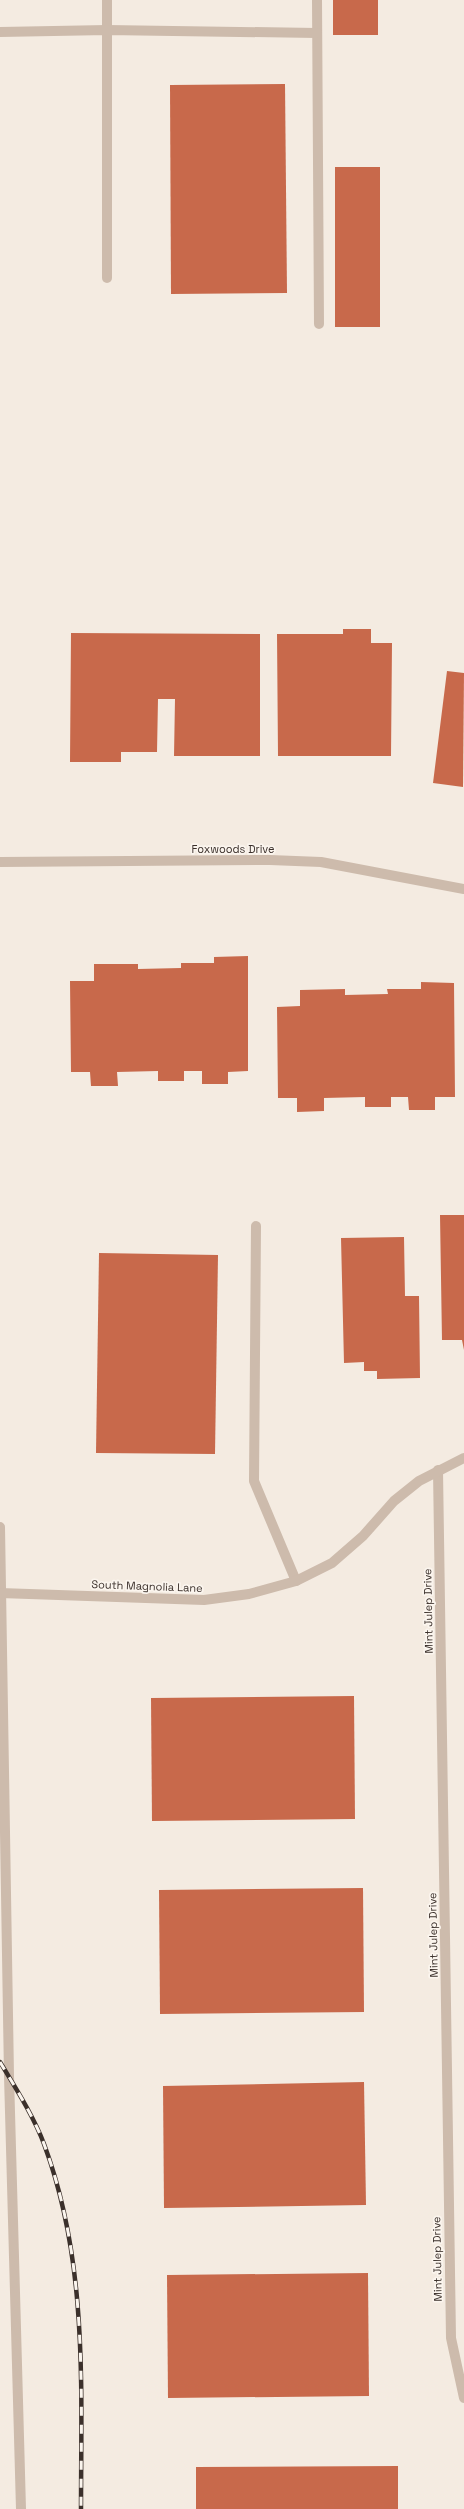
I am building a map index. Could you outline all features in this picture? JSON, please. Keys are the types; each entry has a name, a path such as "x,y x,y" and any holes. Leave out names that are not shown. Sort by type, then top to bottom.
{"street":[{"path":"107,0 108,278"},
{"path":"317,0 319,324"},
{"path":"0,32 107,30 317,33"},
{"name":"Foxwoods Drive","path":"0,862 262,860 321,862 464,889"},
{"path":"256,1226 254,1481 296,1580"},
{"name":"South Magnolia Lane","path":"0,1593 204,1600 249,1594 296,1580 332,1563 363,1536 394,1501 438,1470 464,1458"},
{"name":"Mint Julep Drive","path":"438,1470 450,2331 464,2398"},
{"path":"0,1527 9,2069 21,2509"}],"building":[{"path":"333,0 378,0 378,35 333,35"},
{"path":"285,84 287,293 171,294 170,85"},
{"path":"335,167 380,167 380,327 335,327"},
{"path":"343,629 371,629 371,643 392,643 391,756 278,756 277,634 343,634"},
{"path":"71,633 260,634 260,756 174,756 175,699 158,699 157,752 121,752 121,762 70,762"},
{"path":"447,671 464,673 463,787 433,783"},
{"path":"248,956 248,1071 228,1072 228,1084 202,1084 202,1071 184,1071 184,1081 158,1081 158,1071 117,1072 118,1086 91,1086 90,1072 71,1072 70,981 94,981 94,964 138,964 138,969 181,968 181,963 214,963 214,957"},
{"path":"421,982 454,983 455,1097 435,1097 435,1110 409,1110 408,1097 391,1097 391,1107 365,1107 365,1097 324,1098 324,1111 297,1112 297,1098 278,1098 277,1007 300,1006 300,990 345,989 345,995 388,994 387,989 421,989"},
{"path":"440,1215 464,1215 464,1350 462,1340 442,1340"},
{"path":"404,1237 405,1296 419,1296 420,1378 377,1379 377,1371 364,1371 364,1362 344,1363 341,1238"},
{"path":"99,1253 218,1255 215,1454 96,1453"},
{"path":"354,1696 355,1819 152,1821 151,1698"},
{"path":"363,1888 364,2012 160,2014 159,1890"},
{"path":"364,2082 366,2205 164,2208 163,2086"},
{"path":"368,2273 369,2396 168,2398 167,2275"},
{"path":"398,2466 398,2509 196,2509 196,2467"}],"railway":[{"path":"0,2062 30,2113 44,2144 58,2189 68,2234 75,2279 79,2325 81,2371 81,2509"}]}
